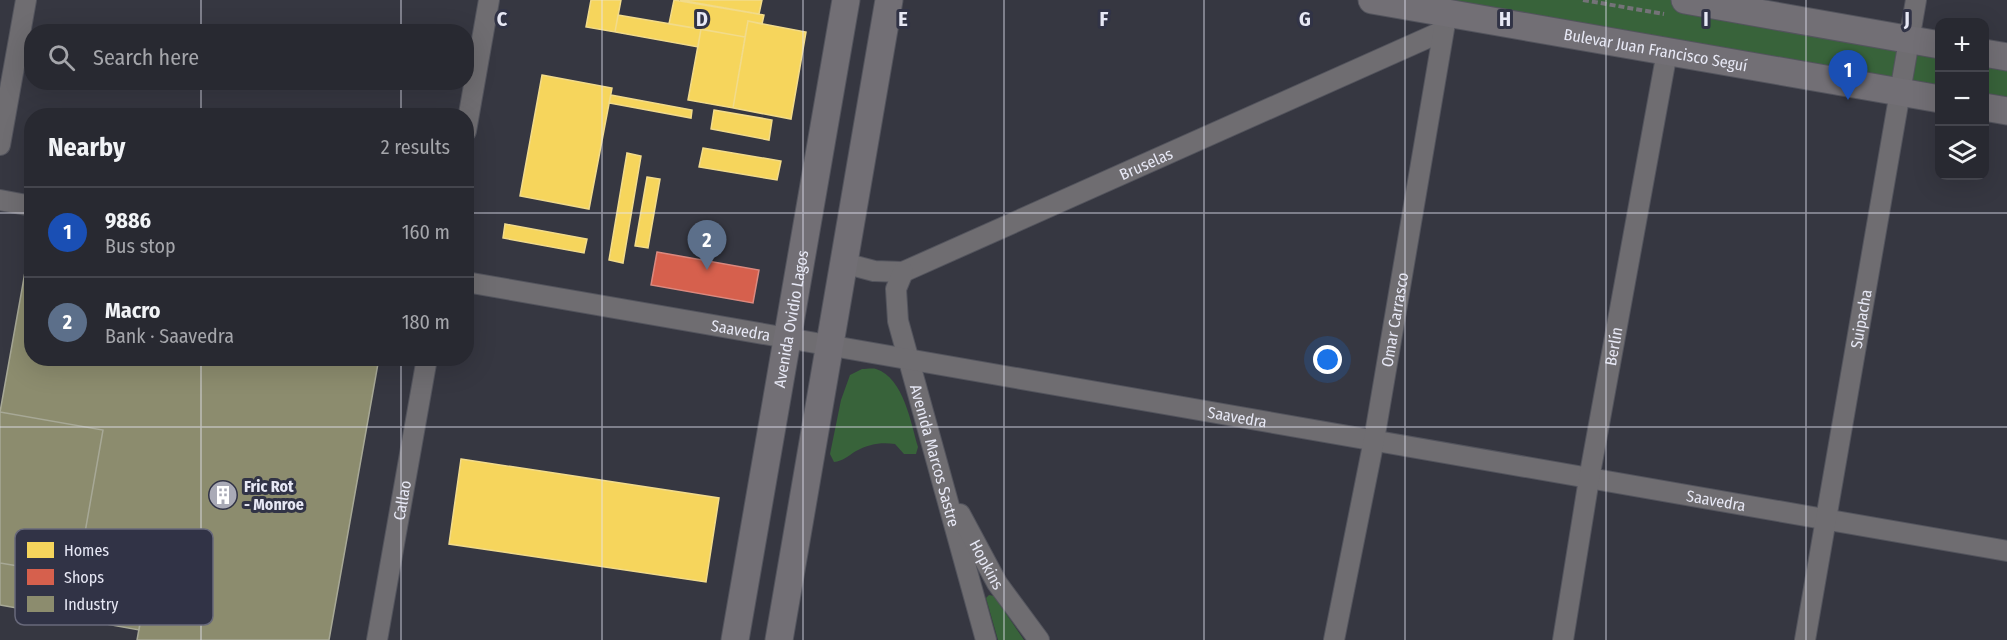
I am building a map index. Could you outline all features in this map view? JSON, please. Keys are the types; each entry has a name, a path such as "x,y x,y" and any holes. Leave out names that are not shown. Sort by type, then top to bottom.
{"main road":[{"name":"Avenida Ovidio Lagos","path":"735,640 846,0"},
{"path":"779,640 889,0"},
{"name":"Bulevar Juan Francisco Seguí","path":"1372,0 1935,98"},
{"path":"1685,0 1935,44"},
{"path":"1989,54 2007,57"},
{"path":"1989,108 2007,111"}],"street":[{"path":"0,146 26,0"},
{"path":"474,85 489,0"},
{"name":"Suipacha","path":"1805,640 1916,0"},
{"name":"Bruselas","path":"844,263 874,272 903,272 1446,14"},
{"name":"Omar Carrasco","path":"1334,640 1374,440 1446,14"},
{"name":"Berlín","path":"1563,640 1589,479 1667,52"},
{"path":"470,108 473,90"},
{"path":"0,200 24,204"},
{"name":"Avenida Marcos Sastre","path":"903,272 896,289 898,321 986,640"},
{"name":"Saavedra","path":"474,283 2007,551"},
{"name":"Callao","path":"377,640 426,366"},
{"name":"Hopkins","path":"943,483 997,583 1039,640"}],"green space":[{"path":"1372,0 1685,0 1935,44 1935,98"},
{"path":"1989,54 2007,57 2007,111 1989,108"},
{"path":"862,369 875,369 886,374 900,392 918,447 916,454 904,454 895,444 880,443 834,462 830,454 841,400 850,375"},
{"path":"989,595 994,596 1024,640 998,640 986,598"}],"building: Homes":[{"path":"591,0 621,0 615,32 586,27"},
{"path":"674,0 764,15 762,24 748,21 745,37 669,24"},
{"path":"680,0 762,0 759,14"},
{"path":"618,15 701,29 698,47 615,32"},
{"path":"748,21 806,32 791,119 733,108"},
{"path":"701,29 745,37 733,108 688,100"},
{"path":"542,75 612,88 589,209 520,196"},
{"path":"611,95 692,110 691,118 609,103"},
{"path":"714,110 772,120 769,140 711,129"},
{"path":"703,148 781,161 777,180 699,167"},
{"path":"627,153 641,156 623,263 609,260"},
{"path":"647,177 660,179 648,248 635,246"},
{"path":"505,224 587,239 584,253 503,238"},
{"path":"461,459 719,498 706,582 449,544"}],"building: Shops":[{"path":"657,252 759,270 753,303 651,285"}],"building: Industry":[{"name":"Fric Rot - Monroe","path":"24,278 24,366 378,366 329,640 137,640 140,625 213,625 213,529 86,529 103,430 0,412"},
{"path":"0,412 103,430 86,529 15,529 15,566 0,563"},
{"path":"0,563 15,566 15,608 0,605"},
{"path":"111,625 140,625 139,630"}],"place":[{"name":"9886","path":"1848,100"},
{"name":"Macro","path":"707,270"},
{"name":"Fric Rot - Monroe","path":"223,495"}]}
